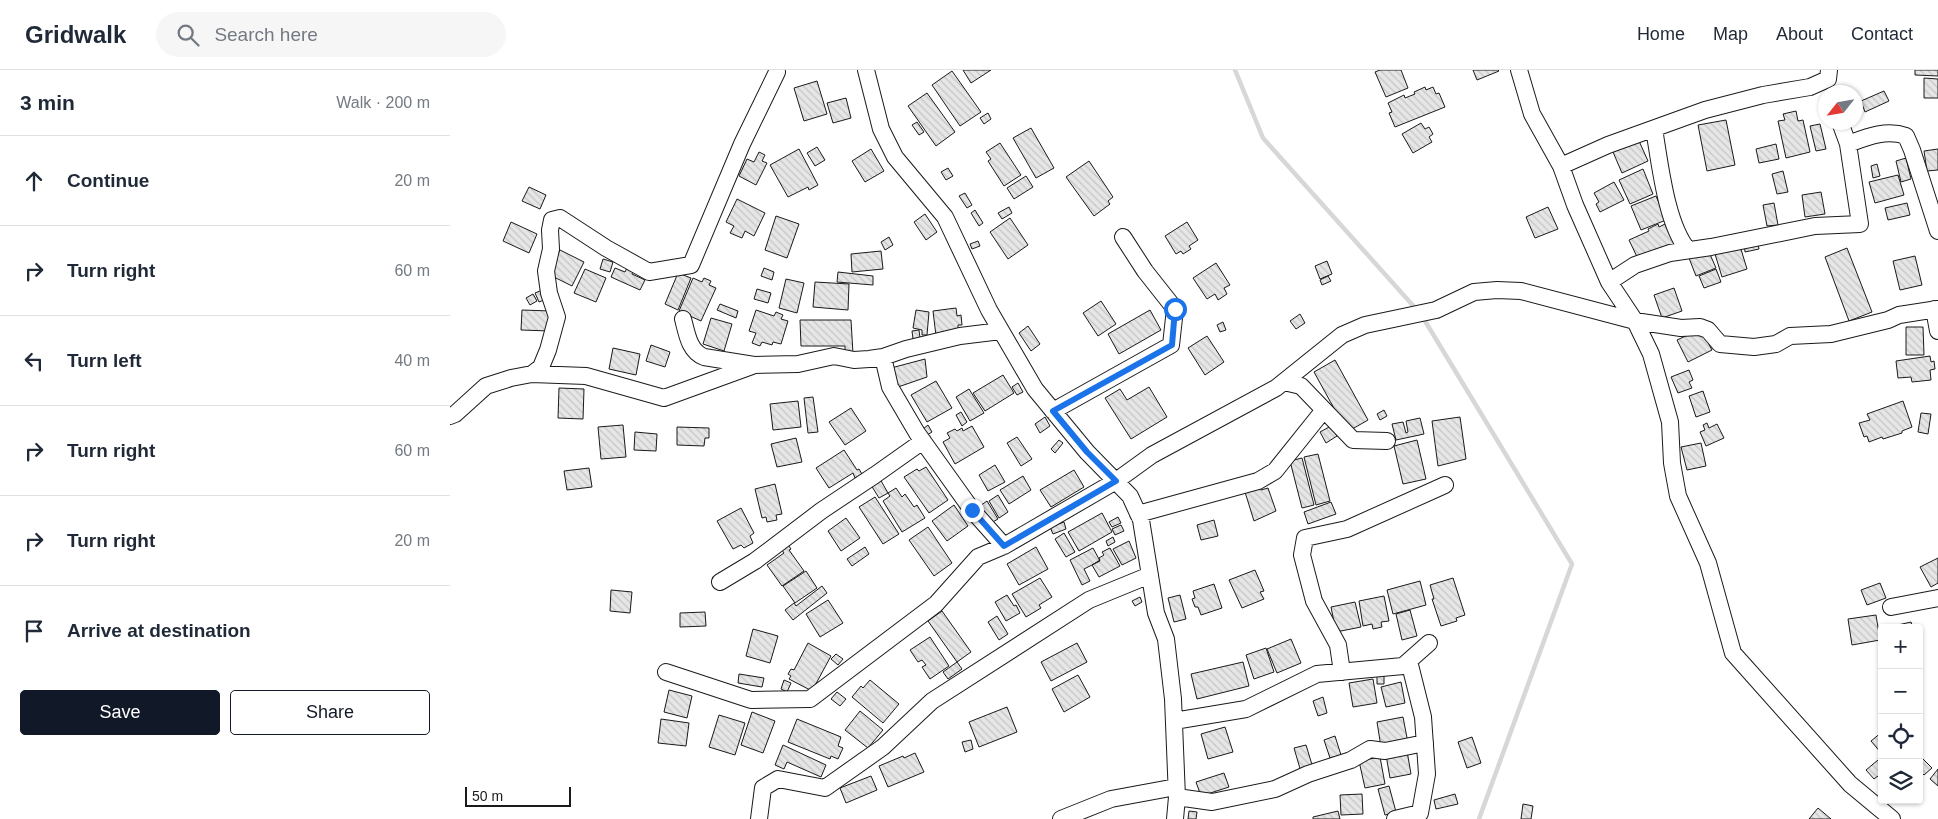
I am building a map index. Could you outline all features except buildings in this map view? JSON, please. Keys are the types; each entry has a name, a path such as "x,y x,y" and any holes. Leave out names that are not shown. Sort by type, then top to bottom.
{"street":[{"path":"866,70 882,129 895,157 945,217 989,310 1035,390 1087,452 1130,496 1141,520 1156,613 1166,639 1173,699 1175,819"},
{"path":"1519,70 1532,114 1561,166 1575,205 1609,282 1636,321 1651,354 1668,414 1672,463 1678,496 1708,563 1733,653 1850,784 1892,819"},
{"path":"532,374 541,367 557,317 549,293 546,271 551,248 550,230 552,220 560,218 606,248 649,272 692,265 742,144 777,72"},
{"path":"1561,166 1608,145 1705,110 1763,95 1810,87 1829,80"},
{"path":"1654,129 1673,219 1680,240 1688,250"},
{"path":"1609,282 1635,265 1670,253 1711,247 1815,226 1860,224 1861,219 1852,178 1848,144 1843,130"},
{"path":"1848,144 1873,135 1895,132 1906,136 1938,231"},
{"path":"1053,411 1172,345 1175,309 1145,271 1123,237"},
{"path":"666,672 751,700 810,699 936,604 978,557 1004,546 1116,481 1152,455 1284,382 1313,356 1342,335 1364,325 1436,310 1474,292 1497,290 1521,291 1636,321 1681,328 1700,327 1708,330 1720,344 1754,347 1776,344 1790,336 1832,334 1888,320 1899,314 1936,309 1938,331"},
{"path":"683,319 692,349 697,355 754,365 798,364 834,356 854,360 883,357 906,349 960,336 1001,331"},
{"path":"883,357 890,386 923,441 972,510 1004,546"},
{"path":"450,416 456,414 486,386 532,374 586,376 664,398 754,365"},
{"path":"1284,382 1301,386 1353,440 1386,441"},
{"path":"1138,514 1258,481 1275,471 1323,411"},
{"path":"720,582 755,561 821,510 923,441"},
{"path":"1342,672 1338,644 1314,601 1302,555 1305,538 1346,529 1445,485"},
{"path":"759,819 763,788 778,780 825,788 883,747 932,701 1089,600 1150,575"},
{"path":"1891,607 1938,598"},
{"path":"1174,721 1246,709 1317,674 1403,666 1430,643"},
{"path":"1395,819 1420,813 1427,774 1424,717 1409,661"},
{"path":"1061,819 1111,799 1176,792 1212,802 1266,791 1308,774 1338,766 1370,749 1384,751 1425,743"}],"waterway":[{"path":"1235,70 1263,138 1417,310"},
{"path":"1422,316 1572,564 1479,819"}],"route":[{"path":"972,510 1004,546 1116,481 1087,452 1053,411 1172,345 1175,309"}]}
